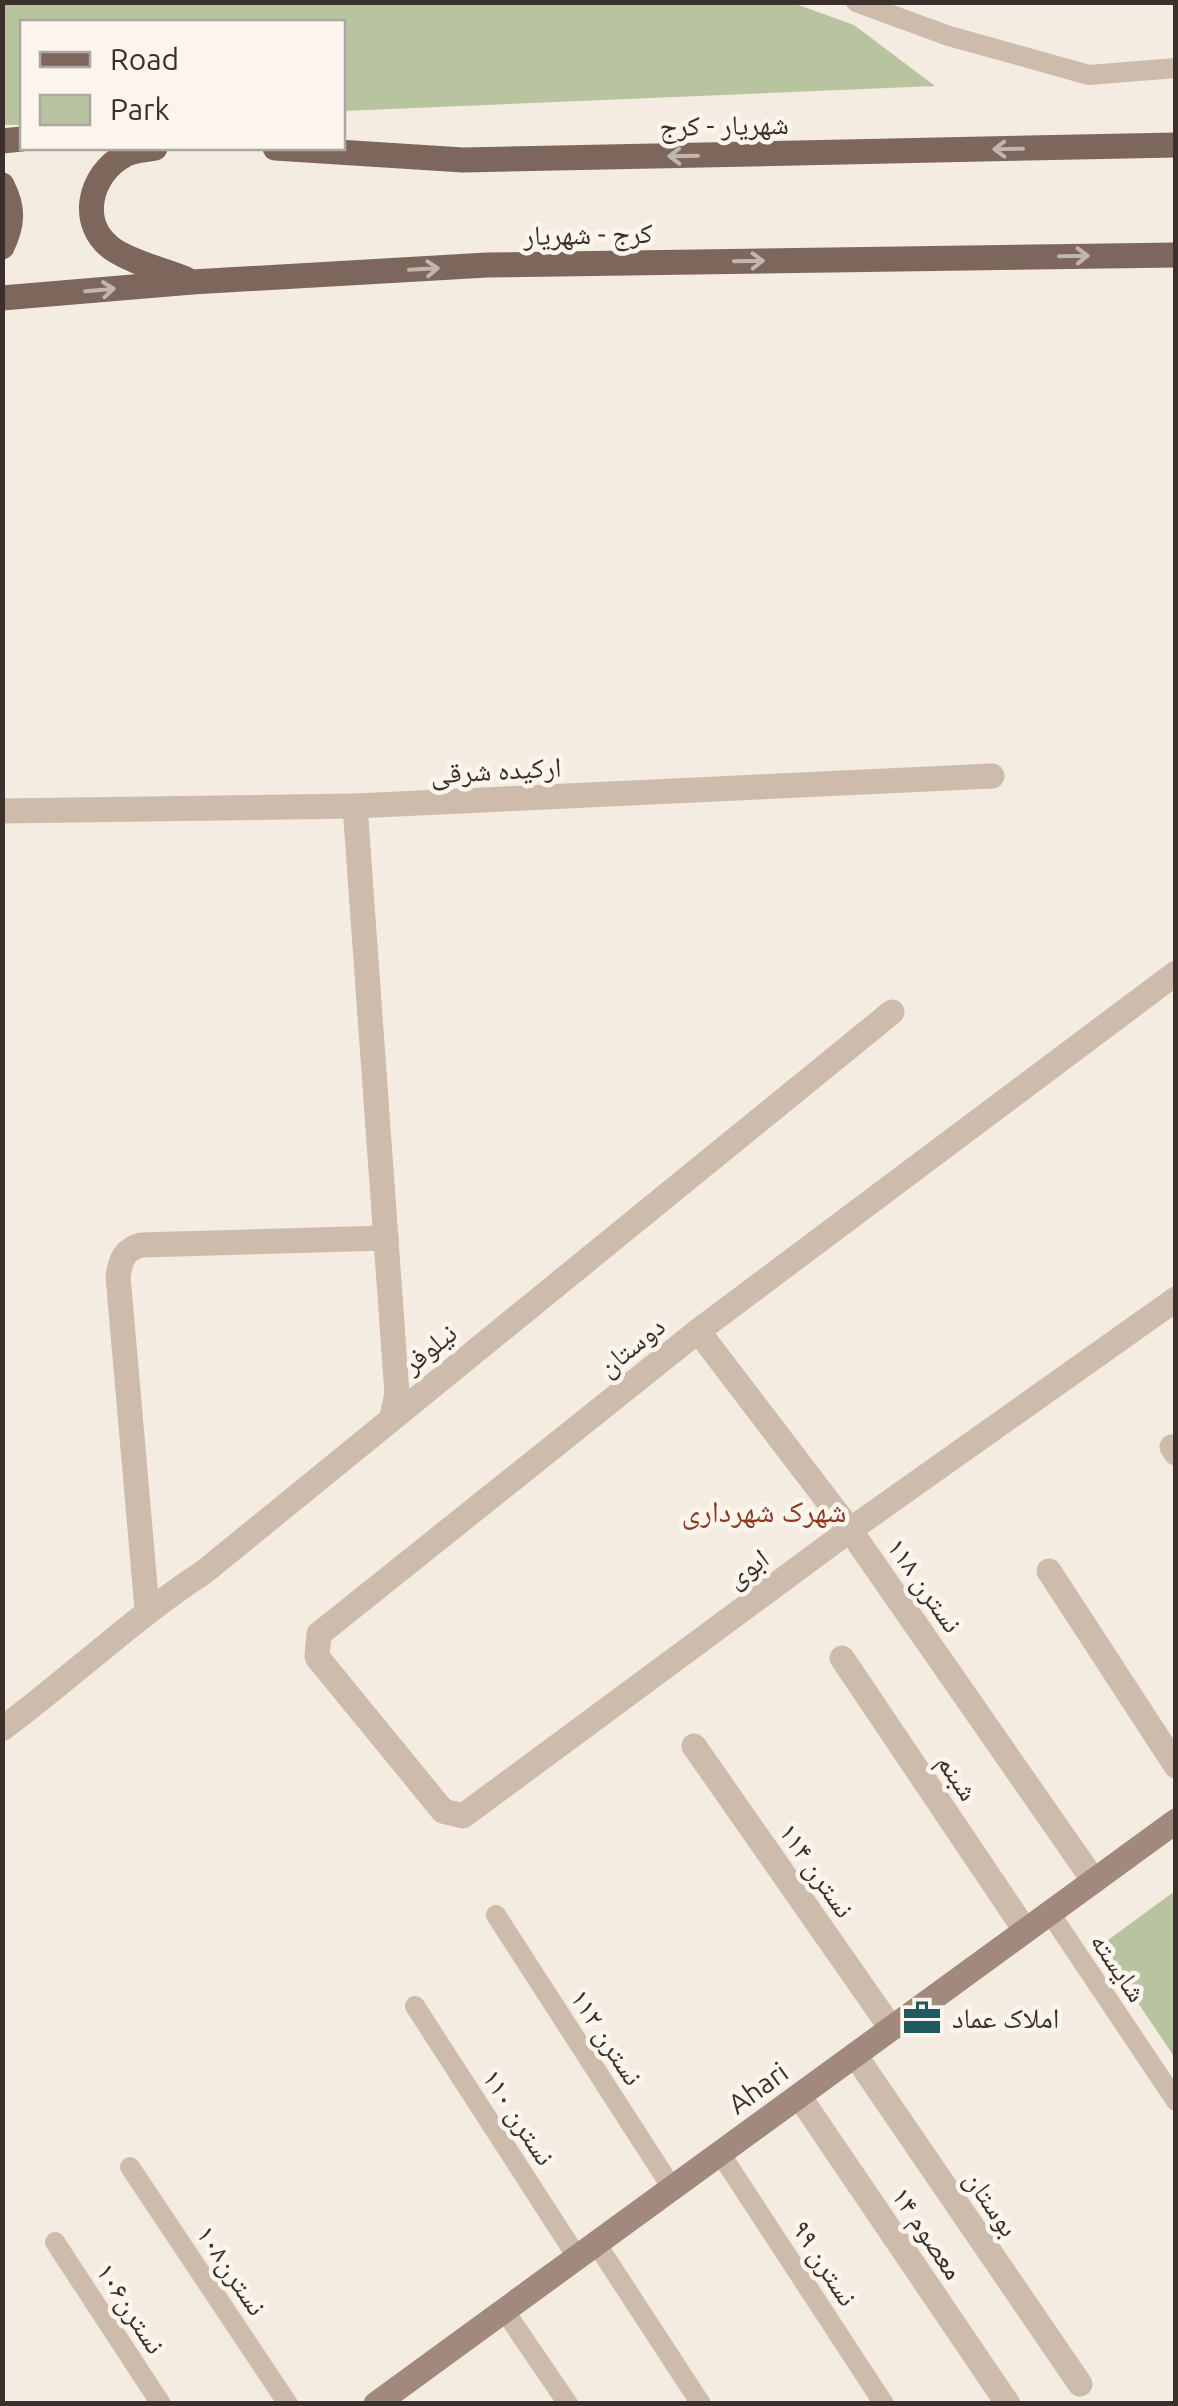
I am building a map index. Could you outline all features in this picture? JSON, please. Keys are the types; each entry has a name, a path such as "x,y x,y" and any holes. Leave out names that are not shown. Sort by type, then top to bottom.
{"main road":[{"name":"شهریار - کرج","path":"306,150 462,160 1176,146"},
{"path":"145,150 126,154 107,170 94,191 89,213 97,232 114,250 192,282"},
{"path":"2,185 10,200 12,224 2,247"},
{"name":"کرج - شهریار","path":"2,298 192,282 487,266 1176,255"}],"street":[{"name":"ارکیده شرقی","path":"2,811 355,806 992,776"},
{"path":"355,806 397,1394 392,1416"},
{"name":"دوستان","path":"454,1816 443,1811 317,1658 319,1634 698,1331 1176,972"},
{"name":"نیلوفر","path":"2,1730 73,1676 147,1609 204,1572 892,1012"},
{"path":"147,1609 118,1276 121,1259 130,1248 140,1244 386,1238"},
{"name":"ابوی","path":"454,1816 463,1816 850,1530 1176,1299"},
{"name":"نسترن ۱۱۸","path":"698,1331 850,1530 1094,1880"},
{"path":"1049,1571 1176,1766"},
{"name":"شبنم","path":"842,1658 1025,1930"},
{"name":"نسترن ۱۱۴","path":"694,1746 890,2028"},
{"name":"Ahari","path":"382,2402 1176,1821"},
{"name":"بوستان","path":"855,2055 1080,2384"},
{"name":"۱۴ معصوم","path":"799,2096 1008,2404"}],"lane":[{"path":"856,2 950,36 1088,75 1176,68"},
{"name":"شایسته","path":"1050,1913 1176,2101"},
{"name":"نسترن ۱۱۲","path":"496,1915 672,2188"},
{"name":"نسترن ۱۱۰","path":"415,2006 701,2404"},
{"name":"نسترن ۹۹","path":"720,2153 884,2404"},
{"name":"نسترن۱۰۸","path":"130,2167 288,2404"},
{"name":"نسترن۱۰۶","path":"55,2242 161,2404"},
{"path":"504,2310 568,2404"}],"green space":[{"path":"2,3 793,3 854,25 935,86 345,111 345,20 20,20 20,125 3,125"},
{"path":"1175,1891 1175,2058 1100,1946"}],"place":[{"name":"املاک عماد","path":"922,2018"}],"district":[{"name":"شهرک شهرداری","path":"764,1512"}]}
